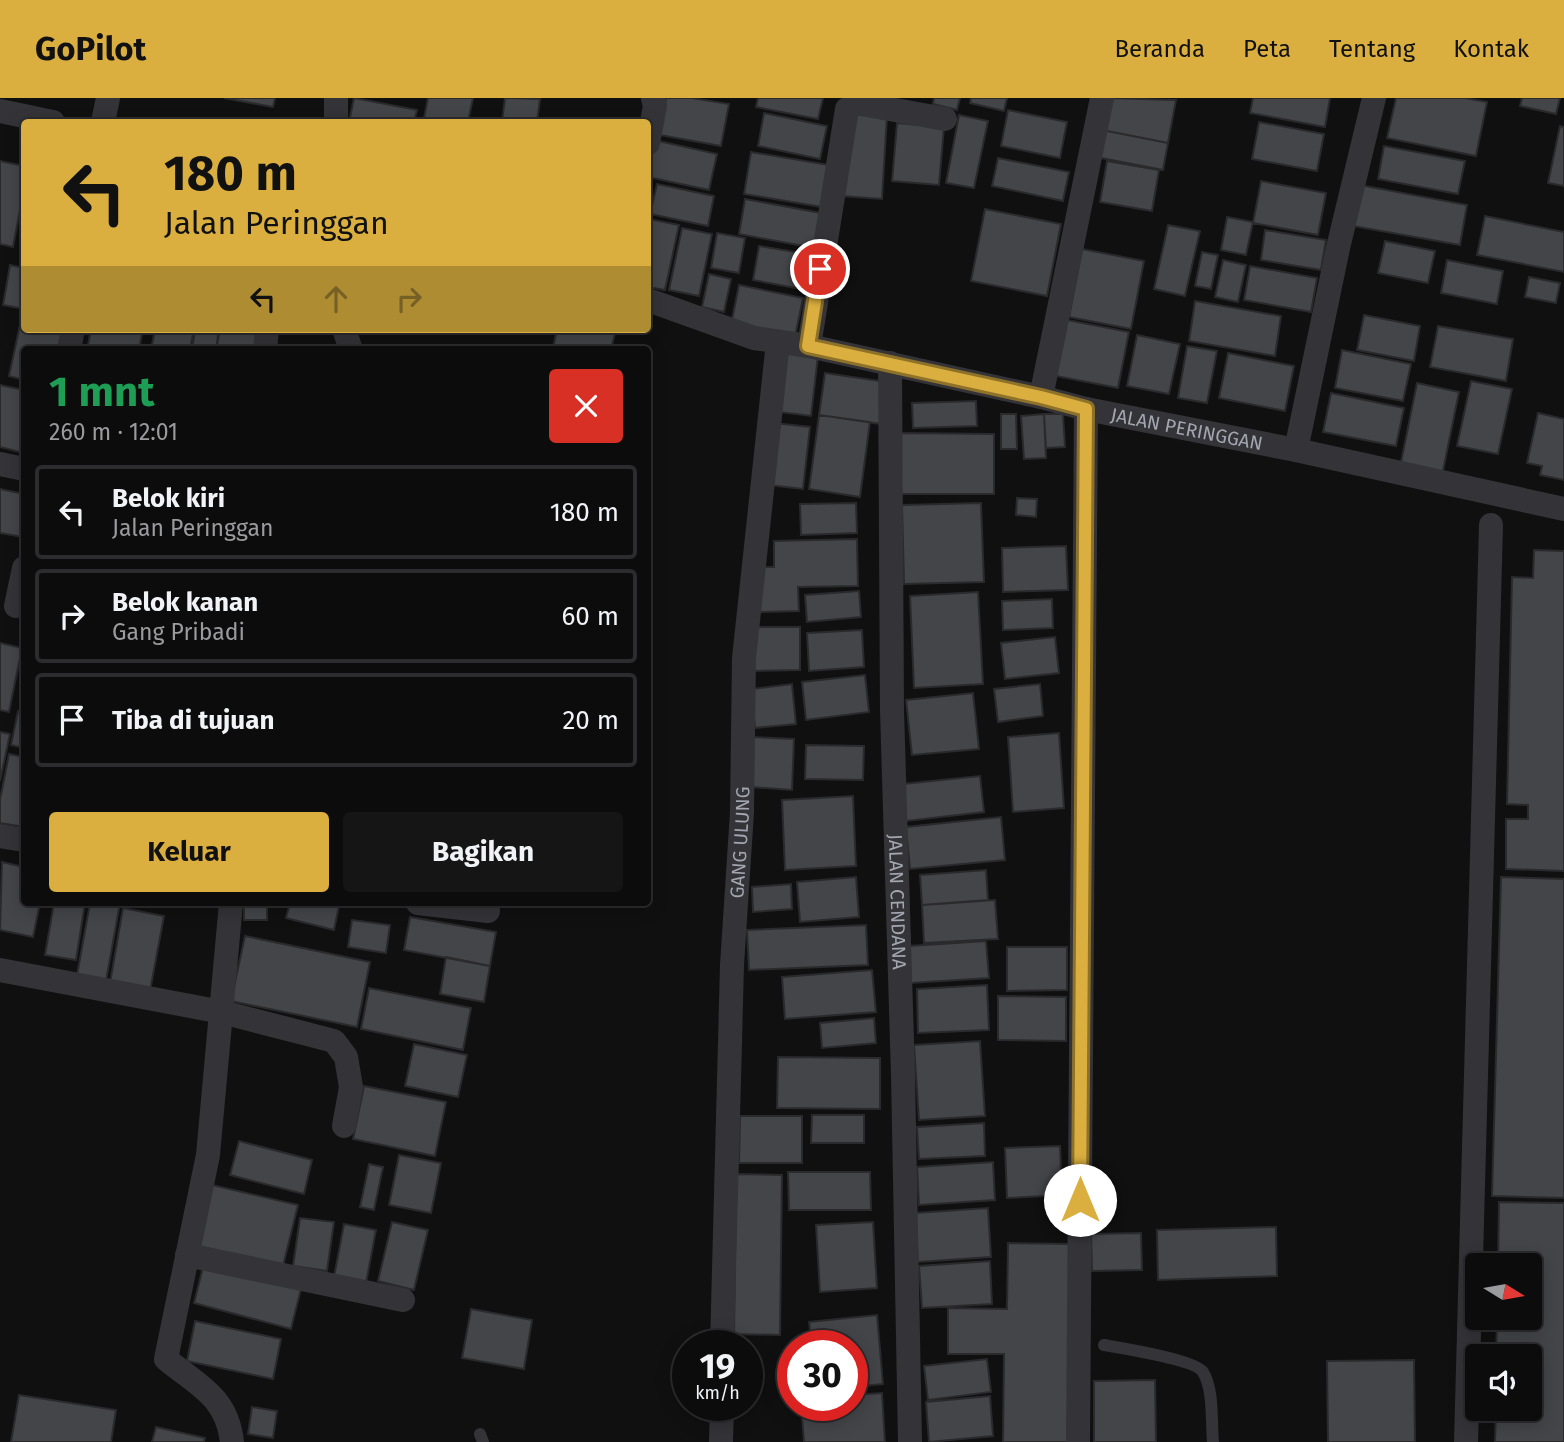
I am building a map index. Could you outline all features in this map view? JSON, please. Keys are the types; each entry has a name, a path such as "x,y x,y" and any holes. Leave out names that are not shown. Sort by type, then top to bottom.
{"street":[{"path":"104,119 108,98"},
{"path":"336,98 336,119"},
{"path":"651,127 655,106 653,98"},
{"path":"1041,397 1102,98"},
{"path":"1296,450 1338,248 1374,98"},
{"path":"808,346 847,109 856,103 915,106 945,119"},
{"path":"11,108 44,119"},
{"name":"JALAN PERINGGAN","path":"651,301 754,338 890,363 1086,409 1296,450 1564,509"},
{"name":"GANG ULUNG","path":"722,1330 732,965 742,812 744,658 778,342"},
{"name":"JALAN CENDANA","path":"890,363 892,710 910,1442"},
{"path":"1078,1442 1086,409"},
{"path":"0,464 21,468"},
{"path":"1466,1442 1491,525"},
{"path":"16,606 21,582"},
{"path":"0,836 21,840"},
{"path":"231,906 208,1155 166,1359 213,1394 220,1405 232,1442"},
{"path":"444,906 488,911"},
{"path":"0,970 222,1012 334,1041 346,1057 351,1087 344,1126"},
{"path":"187,1255 403,1300"},
{"path":"721,1442 722,1421"}],"lane":[{"path":"1104,1345 1186,1362 1200,1368 1209,1392 1213,1442"}],"building":[{"path":"224,98 275,98 273,107"},
{"path":"354,98 417,110 415,119 350,119"},
{"path":"428,98 473,98 469,119 424,118"},
{"path":"505,98 540,99 537,119 502,119"},
{"path":"666,98 692,98 729,104 721,146 660,135"},
{"path":"758,98 823,98 818,119 756,107"},
{"path":"934,98 960,98 957,110 933,104"},
{"path":"971,98 1007,98 1004,111 970,103"},
{"path":"1108,98 1176,100 1168,143 1102,130"},
{"path":"1253,98 1330,98 1325,127 1250,113"},
{"path":"1396,98 1465,98 1487,102 1476,156 1387,138"},
{"path":"1522,98 1560,98 1556,114 1520,106"},
{"path":"1008,110 1067,122 1060,158 1001,146"},
{"path":"764,113 827,126 820,159 758,146"},
{"path":"847,114 887,116 882,199 842,196"},
{"path":"959,115 988,121 974,188 946,183"},
{"path":"1259,122 1324,134 1317,171 1252,159"},
{"path":"897,123 944,127 939,185 892,181"},
{"path":"1560,126 1564,127 1564,186 1548,183"},
{"path":"1102,130 1168,143 1163,170 1096,157"},
{"path":"654,140 717,154 709,190 651,178"},
{"path":"1384,146 1465,161 1458,194 1378,179"},
{"path":"751,152 829,165 822,207 744,194"},
{"path":"998,158 1069,172 1063,201 992,186"},
{"path":"0,161 21,165 21,205 13,247 0,244"},
{"path":"1107,161 1159,170 1152,211 1100,202"},
{"path":"1261,181 1326,193 1318,235 1253,223"},
{"path":"657,184 714,196 708,226 651,214"},
{"path":"1360,185 1467,205 1460,245 1353,226"},
{"path":"745,199 821,213 814,248 739,234"},
{"path":"985,209 1061,224 1047,296 971,281"},
{"path":"1485,216 1564,232 1564,272 1477,255"},
{"path":"1227,217 1253,222 1246,255 1221,250"},
{"path":"651,219 679,225 665,290 651,288"},
{"path":"1168,225 1200,231 1185,296 1154,289"},
{"path":"682,228 712,234 699,296 669,290"},
{"path":"1265,230 1326,240 1321,270 1261,260"},
{"path":"717,233 745,238 739,273 711,268"},
{"path":"1385,241 1435,251 1428,283 1378,273"},
{"path":"759,246 808,254 801,289 753,280"},
{"path":"1082,249 1144,261 1131,329 1069,317"},
{"path":"1202,252 1218,255 1211,289 1195,286"},
{"path":"1223,260 1246,265 1238,302 1215,297"},
{"path":"1447,260 1503,271 1497,304 1441,293"},
{"path":"10,265 21,267 21,308 3,305"},
{"path":"1250,266 1317,278 1311,312 1244,300"},
{"path":"709,274 731,279 724,312 702,307"},
{"path":"1529,277 1560,283 1556,303 1525,297"},
{"path":"739,285 803,298 795,337 731,324"},
{"path":"1195,301 1281,316 1275,356 1189,341"},
{"path":"1364,315 1420,326 1414,361 1357,350"},
{"path":"1062,319 1129,332 1118,388 1051,375"},
{"path":"21,320 21,333 62,333 65,346 21,346 21,379 9,376"},
{"path":"1438,326 1513,339 1506,381 1430,367"},
{"path":"90,333 142,333 140,346 88,346"},
{"path":"154,333 193,333 191,346 152,346"},
{"path":"194,333 218,333 217,346 193,346"},
{"path":"219,333 263,333 262,346 217,346"},
{"path":"556,333 615,333 612,346 553,346"},
{"path":"1137,335 1180,344 1169,394 1127,386"},
{"path":"1187,346 1217,351 1207,403 1178,398"},
{"path":"1342,350 1411,364 1403,401 1335,388"},
{"path":"785,352 818,356 811,416 779,412"},
{"path":"1228,353 1294,366 1285,411 1219,398"},
{"path":"825,373 887,382 881,424 819,415"},
{"path":"1471,381 1512,389 1498,454 1457,446"},
{"path":"1417,383 1459,392 1442,476 1400,467"},
{"path":"0,385 21,389 21,452 0,447"},
{"path":"1331,393 1404,408 1396,446 1323,432"},
{"path":"976,401 977,426 913,428 912,403"},
{"path":"1538,413 1564,419 1564,480 1540,475 1542,466 1527,463"},
{"path":"1001,414 1016,414 1017,449 1001,449"},
{"path":"1044,414 1046,458 1024,459 1021,416"},
{"path":"1044,414 1063,414 1065,447 1046,448"},
{"path":"819,415 870,422 860,497 809,489"},
{"path":"774,423 810,427 803,489 768,485"},
{"path":"901,433 994,434 994,494 901,494"},
{"path":"0,489 21,493 21,537 0,533"},
{"path":"1017,498 1037,499 1036,517 1016,515"},
{"path":"856,503 857,533 801,535 800,504"},
{"path":"981,503 984,582 904,584 902,505"},
{"path":"857,539 858,586 798,587 799,611 759,612 758,567 774,567 774,541"},
{"path":"1066,546 1068,590 1003,592 1002,548"},
{"path":"1534,550 1564,551 1564,871 1506,869 1506,819 1528,819 1528,805 1507,804 1512,577 1533,578"},
{"path":"859,591 861,617 807,622 805,595"},
{"path":"978,592 983,684 914,688 910,596"},
{"path":"1052,599 1053,628 1003,630 1002,601"},
{"path":"754,627 800,627 800,670 754,671"},
{"path":"862,630 864,667 809,671 807,633"},
{"path":"1055,637 1059,673 1005,679 1001,643"},
{"path":"0,643 21,648 21,653 9,712 0,710"},
{"path":"865,675 869,712 806,720 802,682"},
{"path":"792,684 796,724 755,728 751,689"},
{"path":"1040,684 1043,716 998,722 994,689"},
{"path":"973,693 979,749 912,755 906,700"},
{"path":"18,711 21,712 21,747 11,745"},
{"path":"0,732 10,734 0,781"},
{"path":"1059,733 1064,808 1013,812 1008,737"},
{"path":"752,737 794,739 792,790 750,787"},
{"path":"806,745 864,746 863,780 805,779"},
{"path":"9,754 21,756 21,826 0,823 0,800"},
{"path":"980,776 984,812 906,821 903,784"},
{"path":"853,796 856,866 785,870 782,800"},
{"path":"1001,817 1005,860 910,869 906,827"},
{"path":"2,862 21,866 21,906 39,906 33,937 0,930"},
{"path":"986,870 988,900 922,905 920,875"},
{"path":"856,877 859,917 800,922 797,882"},
{"path":"1501,877 1564,879 1564,1198 1492,1196"},
{"path":"791,884 792,909 753,912 752,887"},
{"path":"995,900 998,939 924,943 922,905"},
{"path":"53,906 85,906 76,960 45,955"},
{"path":"89,906 119,906 106,981 77,975"},
{"path":"244,906 267,906 267,920 244,920"},
{"path":"289,906 339,906 334,930 286,918"},
{"path":"123,908 164,916 150,991 110,983"},
{"path":"410,917 496,932 490,966 404,950"},
{"path":"352,920 390,925 386,953 348,947"},
{"path":"866,925 868,965 749,970 747,930"},
{"path":"245,936 370,962 357,1027 231,1001"},
{"path":"986,941 989,978 911,983 909,946"},
{"path":"1007,947 1067,947 1067,990 1007,991"},
{"path":"446,957 490,966 484,1002 440,994"},
{"path":"872,970 876,1012 785,1019 782,977"},
{"path":"987,985 989,1030 918,1033 917,989"},
{"path":"369,988 471,1008 463,1050 361,1029"},
{"path":"998,996 1066,997 1066,1041 998,1040"},
{"path":"874,1018 876,1043 822,1048 820,1023"},
{"path":"980,1041 985,1116 919,1120 914,1045"},
{"path":"414,1044 467,1055 458,1097 405,1086"},
{"path":"778,1057 880,1058 880,1109 777,1108"},
{"path":"364,1086 446,1102 435,1156 353,1139"},
{"path":"812,1115 864,1115 864,1143 811,1143"},
{"path":"740,1116 802,1116 802,1163 739,1163"},
{"path":"984,1123 985,1156 919,1159 917,1127"},
{"path":"239,1141 312,1160 304,1194 230,1175"},
{"path":"1060,1146 1062,1195 1007,1198 1005,1148"},
{"path":"399,1155 441,1163 431,1213 389,1205"},
{"path":"993,1162 995,1200 919,1205 917,1167"},
{"path":"369,1164 383,1167 374,1210 360,1207"},
{"path":"788,1172 870,1172 871,1210 789,1210"},
{"path":"736,1174 782,1175 780,1330 777,1330 777,1335 763,1335 763,1330 734,1330"},
{"path":"212,1185 298,1205 283,1266 198,1246"},
{"path":"1499,1202 1564,1203 1564,1442 1495,1442 1496,1421 1542,1421 1542,1344 1496,1344 1497,1330 1542,1330 1542,1253 1498,1253"},
{"path":"988,1208 991,1257 918,1262 915,1213"},
{"path":"300,1218 334,1222 327,1271 293,1266"},
{"path":"392,1222 428,1230 414,1290 378,1281"},
{"path":"873,1222 877,1288 820,1292 816,1225"},
{"path":"344,1224 376,1230 366,1283 334,1277"},
{"path":"1276,1227 1277,1276 1158,1280 1157,1230"},
{"path":"1141,1233 1142,1270 1092,1271 1091,1234"},
{"path":"1008,1243 1071,1244 1068,1442 1003,1442 1004,1354 948,1354 948,1308 1007,1309"},
{"path":"990,1261 992,1304 922,1308 919,1266"},
{"path":"204,1263 301,1289 291,1329 194,1303"},
{"path":"471,1309 532,1320 524,1369 462,1358"},
{"path":"877,1315 883,1384 868,1385 868,1330 810,1330 809,1322"},
{"path":"195,1321 281,1339 273,1379 187,1361"},
{"path":"987,1359 991,1392 928,1400 924,1366"},
{"path":"1414,1360 1415,1442 1328,1442 1327,1361"},
{"path":"1155,1380 1156,1442 1094,1442 1094,1381"},
{"path":"882,1393 885,1442 804,1442 802,1421 868,1421 868,1394"},
{"path":"19,1395 116,1410 111,1442 11,1442"},
{"path":"990,1396 993,1436 929,1442 926,1402"},
{"path":"252,1407 277,1411 273,1438 248,1434"},
{"path":"156,1427 205,1438 204,1442 152,1442"}],"route":[{"path":"820,269 808,346 1086,409 1080,1200"}]}
